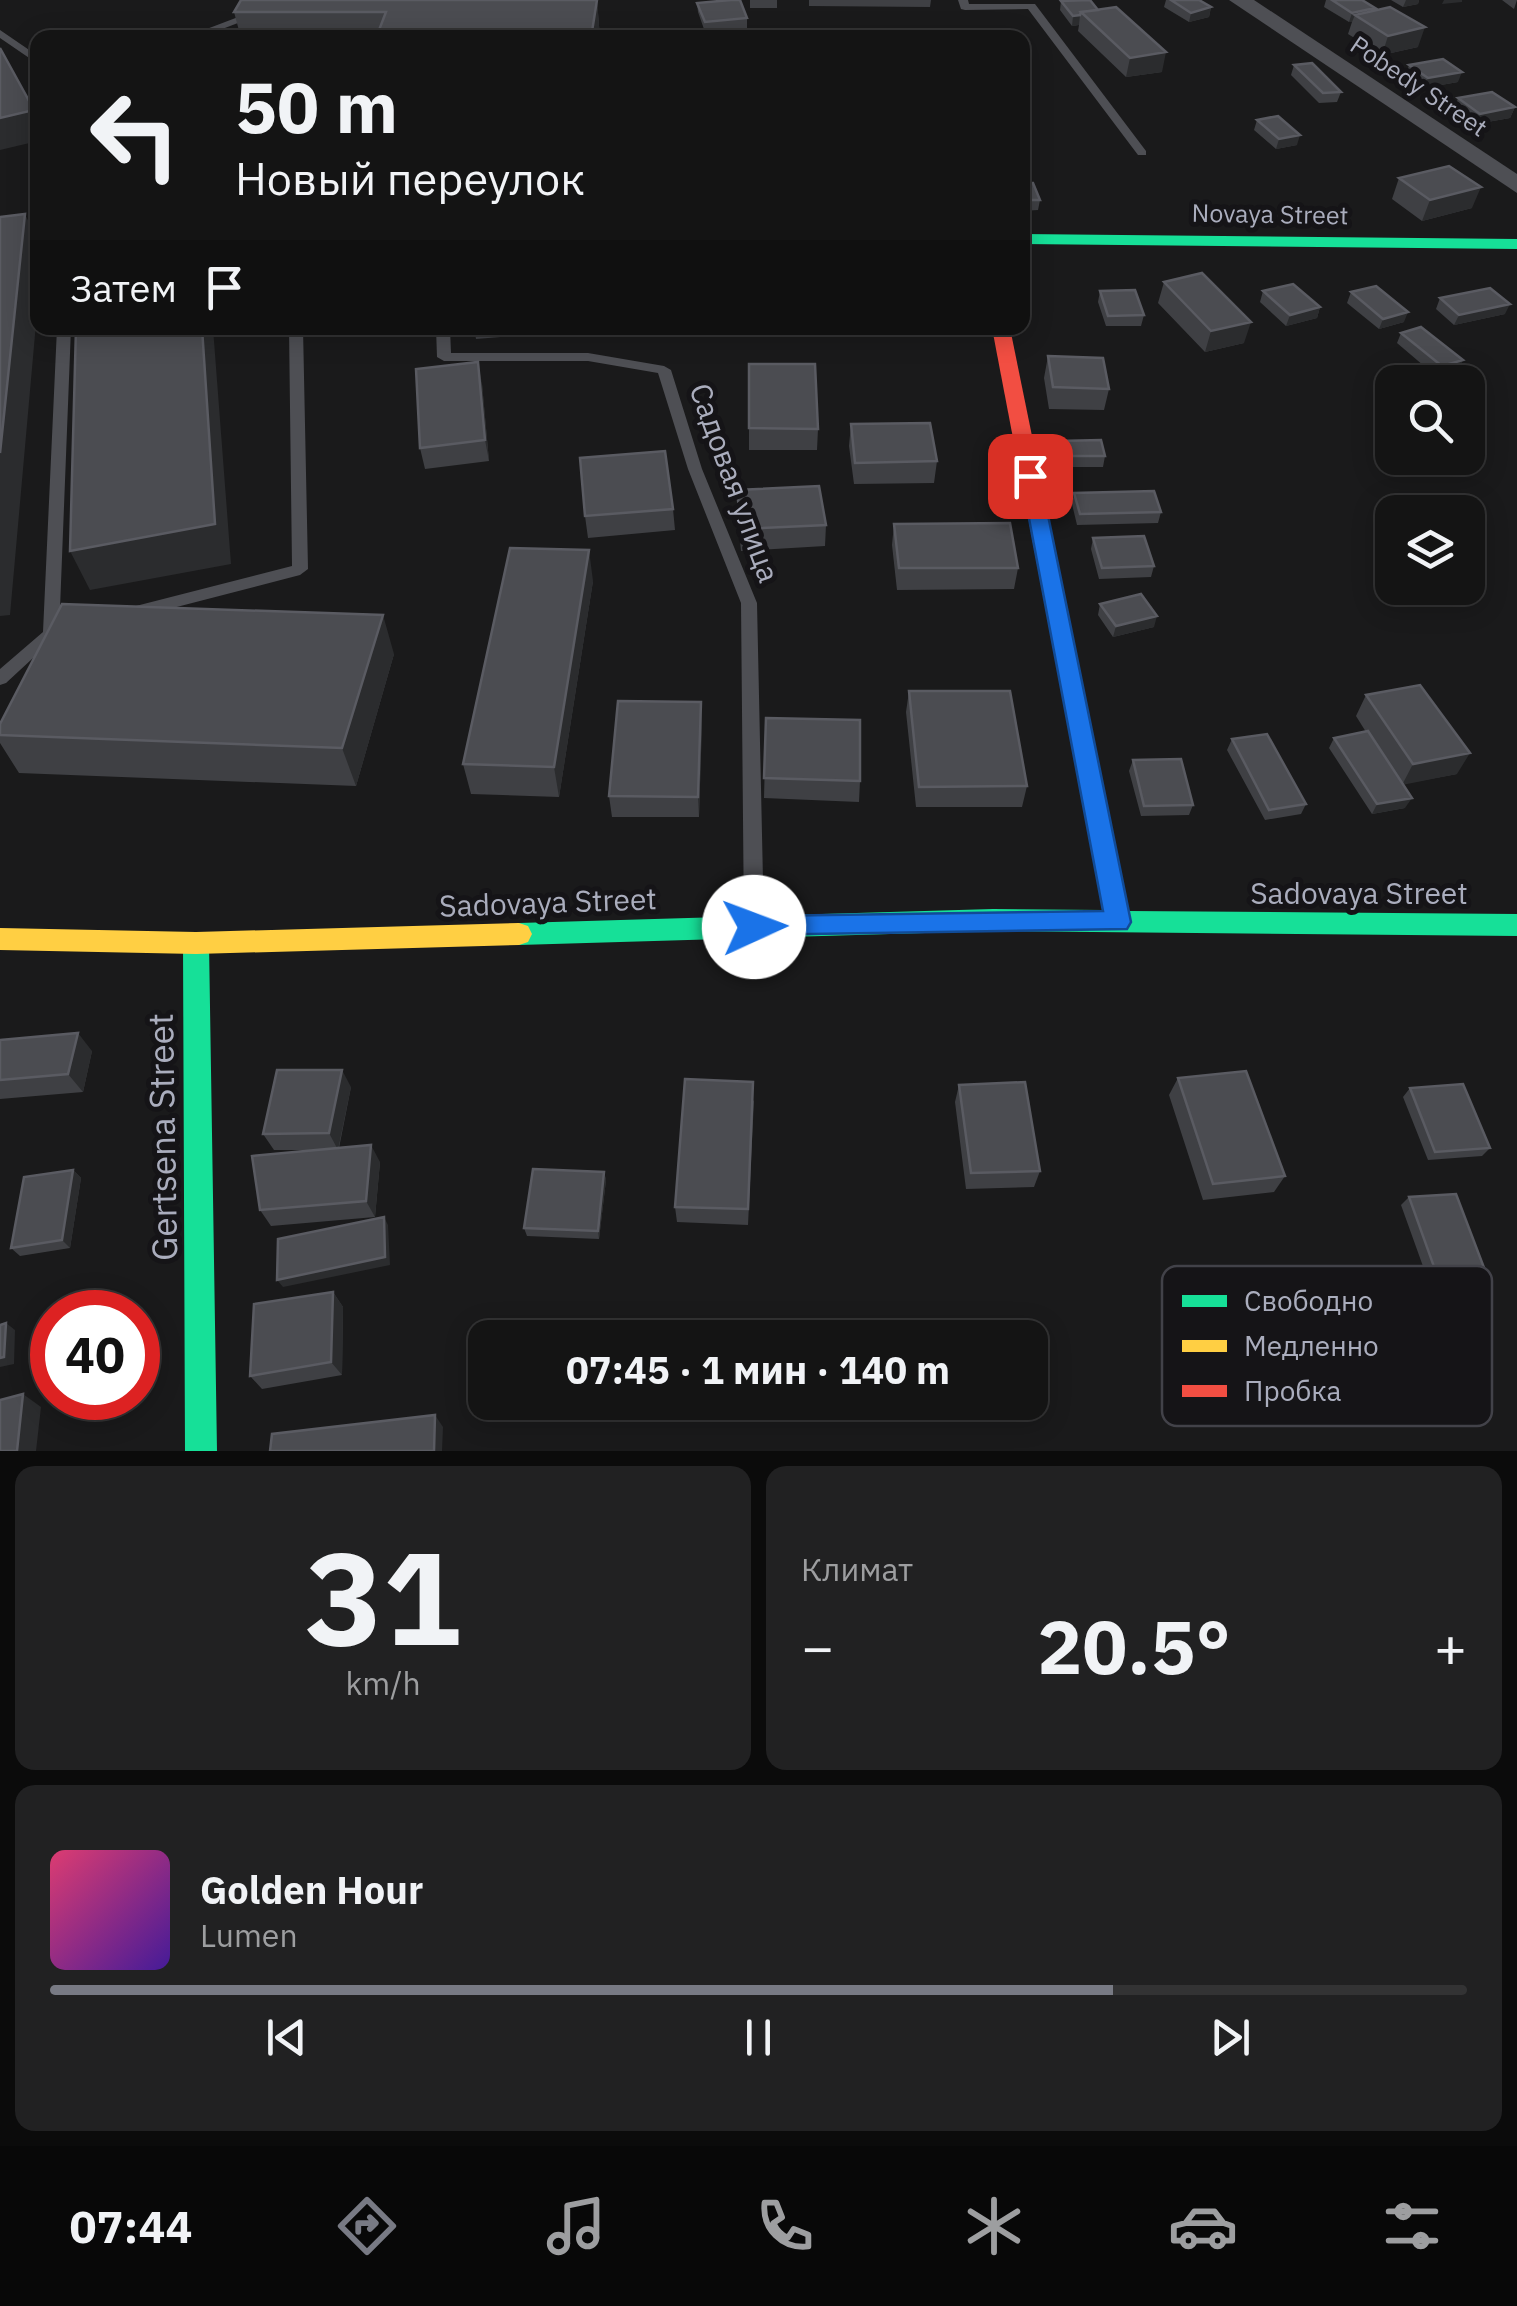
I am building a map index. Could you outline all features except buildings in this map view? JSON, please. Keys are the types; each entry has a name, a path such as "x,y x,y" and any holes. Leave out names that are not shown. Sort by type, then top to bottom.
{"street":[{"name":"Pobedy Street","path":"1240,0 1517,185"},
{"name":"Novaya Street","path":"1030,239 1517,244"},
{"path":"1003,335 1118,922"},
{"name":"Sadovaya Street","path":"0,940 196,943 754,927 1118,922 1517,925"},
{"name":"Gertsena Street","path":"196,943 201,1451"}],"lane":[{"path":"210,30 292,0"},
{"path":"963,0 965,8 1030,6 1142,152"},
{"path":"0,33 30,56"},
{"path":"52,634 64,335"},
{"path":"109,619 300,568 296,335"},
{"name":"Садовая улица","path":"443,335 444,357 588,357 664,370 695,469 748,603 754,927"},
{"path":"0,679 52,634 71,629"}],"traffic: fast":[{"path":"1030,239 1517,244"},
{"path":"1091,784 1118,922"},
{"path":"519,934 993,920 1517,925"},
{"path":"196,943 201,1451"}],"traffic: slow":[{"path":"0,939 196,943 519,934"}],"traffic: jam":[{"path":"1002,335 1091,784"}],"route":[{"path":"754,927 993,920 1118,922 1030,476"}]}
